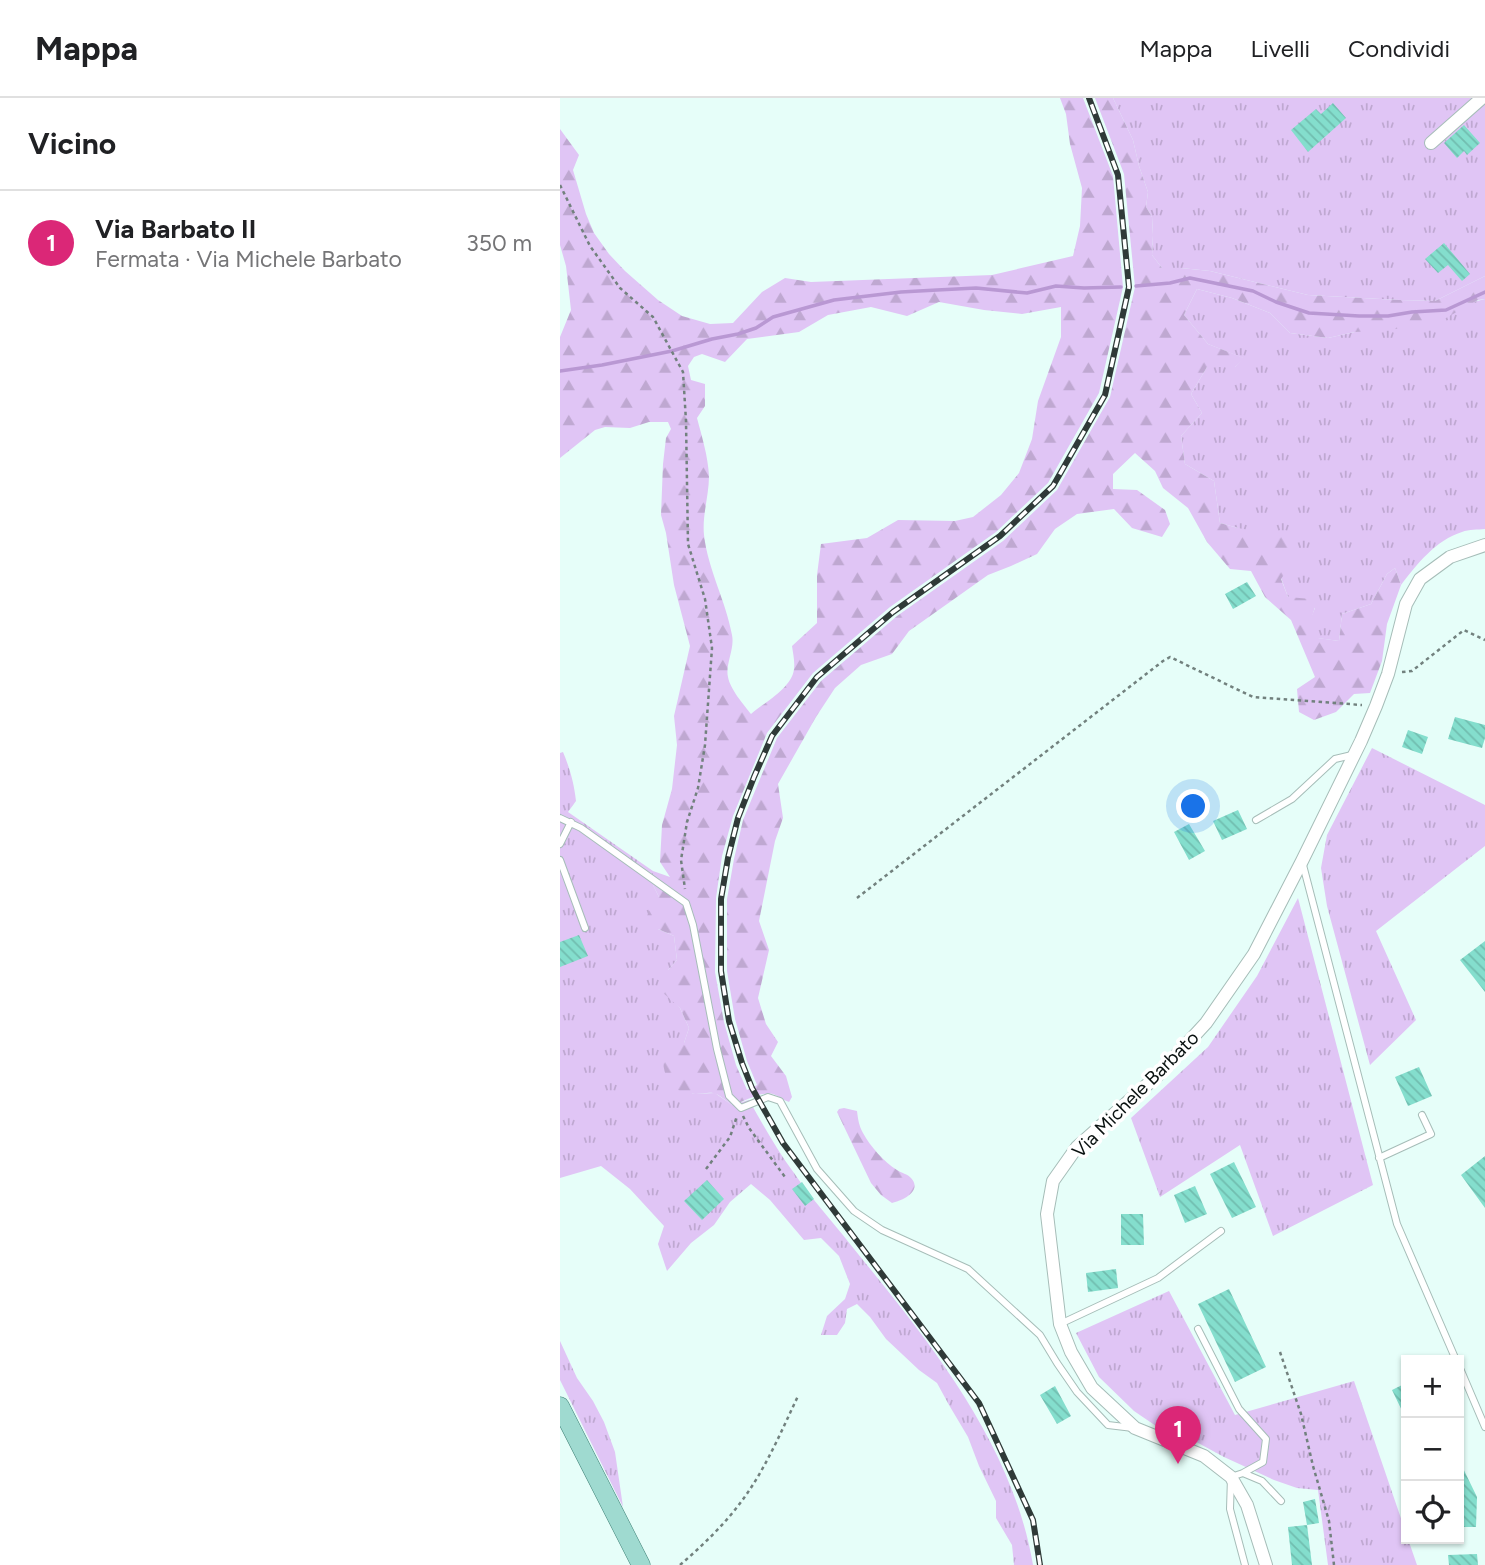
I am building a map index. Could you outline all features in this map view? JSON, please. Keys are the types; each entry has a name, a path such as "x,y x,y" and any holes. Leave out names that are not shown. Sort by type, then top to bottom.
{"main road":[{"path":"560,1406 641,1565"}],"street":[{"path":"1431,143 1482,98"},
{"name":"Via Michele Barbato","path":"1237,1475 1204,1456 1135,1428 1093,1388 1071,1352 1060,1324 1047,1214 1053,1181 1077,1147 1158,1076 1206,1023 1254,954 1376,706 1388,674 1406,604 1420,579 1450,557 1485,545"},
{"path":"1237,1475 1266,1565"}],"lane":[{"path":"1256,820 1292,799 1335,760 1354,755"},
{"path":"560,818 571,822 687,903 729,1096 741,1108 768,1097 780,1101 817,1169 855,1211 882,1230 968,1269 1040,1335 1077,1392 1108,1425 1135,1428"},
{"path":"560,844 571,822"},
{"path":"560,860 585,928"},
{"path":"1302,861 1397,1224 1454,1355"},
{"path":"1380,1158 1431,1134 1422,1115"},
{"path":"1060,1324 1158,1278 1221,1231"},
{"path":"1198,1329 1239,1409 1266,1439 1263,1462 1237,1475"},
{"path":"1464,1378 1485,1427"},
{"path":"1237,1475 1262,1481 1281,1501"},
{"path":"1237,1475 1230,1508 1244,1565"}],"path":[{"path":"560,185 590,246 620,288 653,317 683,372 688,544 705,599 712,648 705,745 681,860 687,903"},
{"path":"1388,674 1412,671 1464,630 1485,640"},
{"path":"857,898 1170,657 1253,697 1376,706"},
{"path":"706,1170 730,1137 741,1108"},
{"path":"741,1108 744,1121 785,1177"},
{"path":"1280,1352 1301,1414 1329,1521 1334,1565"},
{"path":"680,1565 741,1503 762,1469 798,1396"}],"green space":[{"path":"1060,98 1083,98 1113,176 1123,287 1099,393 1048,483 996,532 890,607 813,673 767,733 733,816 722,856 716,898 715,972 724,1022 736,1065 747,1090 757,1085 735,1019 727,971 727,899 743,820 777,738 821,681 897,616 1003,541 1057,490 1110,397 1135,287 1124,174 1095,98 1113,98 1133,140 1148,192 1146,207 1152,217 1152,255 1162,268 1210,271 1308,295 1435,301 1485,276 1485,299 1478,300 1446,318 1391,330 1355,332 1328,338 1290,333 1270,313 1232,298 1197,289 1184,315 1208,344 1244,358 1235,367 1207,367 1191,394 1202,413 1181,436 1185,464 1214,481 1220,523 1283,536 1296,557 1281,579 1288,597 1311,599 1315,607 1311,620 1318,638 1339,641 1342,614 1371,604 1387,574 1395,568 1401,585 1387,624 1382,661 1370,693 1354,694 1336,712 1314,720 1299,712 1297,689 1315,677 1291,620 1265,597 1251,571 1230,569 1207,542 1188,508 1163,488 1155,471 1135,453 1113,474 1113,489 1137,490 1165,510 1170,524 1162,537 1132,528 1114,509 1077,514 1055,529 1037,554 988,575 909,631 892,654 861,665 835,688 778,784 783,818 775,841 759,921 769,950 758,998 766,1024 778,1042 771,1056 786,1076 792,1097 789,1102 768,1093 732,1105 713,1093 679,1091 669,1082 663,1060 663,1052 684,1043 689,1028 680,1008 661,991 668,970 677,960 674,936 658,929 647,916 653,902 659,897 653,885 653,871 670,877 660,862 662,825 672,789 677,745 674,716 690,646 674,585 661,515 666,438 671,429 668,422 649,422 630,428 605,427 595,430 560,458 560,337 571,310 566,266 560,245 560,129 579,155 573,170 586,214 594,233 609,254 658,300 682,316 710,324 733,323 762,292 785,278 811,282 992,275 1073,256 1080,226 1082,188 1070,144 1066,114","holes":["939,302 1022,314 1061,307 1061,337 1038,401 1032,439 1019,473 1001,495 973,517 955,521 898,520 867,538 821,544 817,575 817,623 792,646 794,669 788,682 751,714 734,692 728,677 732,635 709,561 704,535 709,476 697,418 705,406 705,384 691,380 688,366 694,357 702,354 725,362 747,339 799,332 828,315 871,307 907,316"]},
{"path":"1113,98 1485,98 1485,276 1435,301 1308,295 1210,271 1162,268 1152,255 1152,217 1146,207 1148,192 1133,140"},
{"path":"1197,289 1232,298 1270,313 1290,333 1328,338 1485,299 1485,529 1465,531 1435,547 1401,585 1395,568 1387,574 1371,604 1342,614 1339,641 1317,638 1310,620 1315,608 1288,597 1281,578 1238,528 1220,523 1214,481 1185,464 1181,436 1202,413 1191,394 1207,367 1235,367 1243,358 1208,344 1184,315"},
{"path":"1372,748 1485,805 1485,846 1376,931 1416,1020 1370,1065 1327,906 1321,868 1327,835"},
{"path":"563,752 576,801 568,812 653,871 653,885 659,897 658,929 674,936 677,960 668,970 674,1001 689,1028 684,1043 692,1094 715,1093 732,1105 749,1100 801,1182 936,1355 986,1434 1006,1476 1022,1520 1033,1565 1014,1565 1012,1545 996,1518 996,1501 968,1437 937,1383 886,1339 857,1304 847,1309 845,1323 837,1335 821,1335 827,1316 845,1299 850,1284 839,1256 821,1238 804,1240 770,1200 751,1184 730,1202 714,1225 691,1243 667,1271 658,1244 664,1226 630,1189 601,1166 560,1178 560,753"},
{"path":"1298,898 1373,1185 1273,1236 1240,1145 1160,1197 1131,1118 1208,1047 1257,976"},
{"path":"844,1108 857,1111 862,1130 873,1148 892,1167 911,1178 914,1187 910,1195 892,1203 871,1183 837,1112"},
{"path":"1169,1291 1235,1415 1354,1381 1401,1518 1401,1544 1410,1544 1417,1565 1328,1565 1318,1490 1297,1488 1274,1480 1189,1438 1156,1426 1134,1411 1099,1377 1076,1333"},
{"path":"560,1341 577,1378 604,1422 615,1452 623,1507 560,1380"}],"building":[{"path":"1333,103 1346,118 1308,152 1291,130 1316,109 1321,114"},
{"path":"1464,125 1480,143 1467,155 1464,151 1457,158 1444,143"},
{"path":"1444,243 1470,274 1462,281 1448,265 1438,273 1425,259"},
{"path":"1247,582 1256,596 1233,609 1225,594"},
{"path":"1455,717 1485,725 1482,748 1448,739"},
{"path":"1408,730 1428,737 1422,754 1402,747"},
{"path":"1238,810 1247,829 1222,840 1213,821"},
{"path":"1189,824 1205,851 1189,860 1174,832"},
{"path":"579,935 588,956 560,967 560,942"},
{"path":"1485,941 1485,992 1460,960"},
{"path":"1419,1067 1432,1096 1408,1106 1395,1077"},
{"path":"1485,1156 1485,1208 1461,1175"},
{"path":"1234,1162 1256,1207 1232,1218 1210,1174"},
{"path":"707,1180 724,1199 702,1220 684,1201"},
{"path":"802,1182 814,1199 805,1206 792,1189"},
{"path":"1195,1186 1207,1214 1185,1223 1174,1195"},
{"path":"1121,1214 1143,1214 1144,1245 1121,1245"},
{"path":"1116,1269 1118,1288 1088,1292 1086,1273"},
{"path":"1229,1289 1266,1367 1235,1382 1198,1304"},
{"path":"1055,1386 1071,1416 1057,1424 1040,1395"},
{"path":"1401,1386 1401,1409 1392,1390"},
{"path":"1464,1470 1477,1497 1476,1527 1464,1527"},
{"path":"1315,1499 1319,1523 1307,1525 1303,1502"},
{"path":"1307,1525 1312,1565 1292,1565 1288,1527"},
{"path":"1477,1554 1478,1565 1449,1565 1448,1555"}],"waterway":[{"path":"1136,286 1190,278 1253,291 1309,313 1359,316 1446,310 1485,292"},
{"path":"560,371 672,351 738,334 756,328 773,317 834,300 901,292 976,288 1027,293 1056,286 1121,287"}],"railway":[{"path":"1040,1565 1033,1520 979,1403 783,1143 752,1088 729,1021 721,971 721,899 738,818 772,736 817,677 893,612 1000,536 1053,486 1105,395 1129,287 1118,175 1089,98"}],"place":[{"name":"Via Barbato II","path":"1178,1464"}]}
